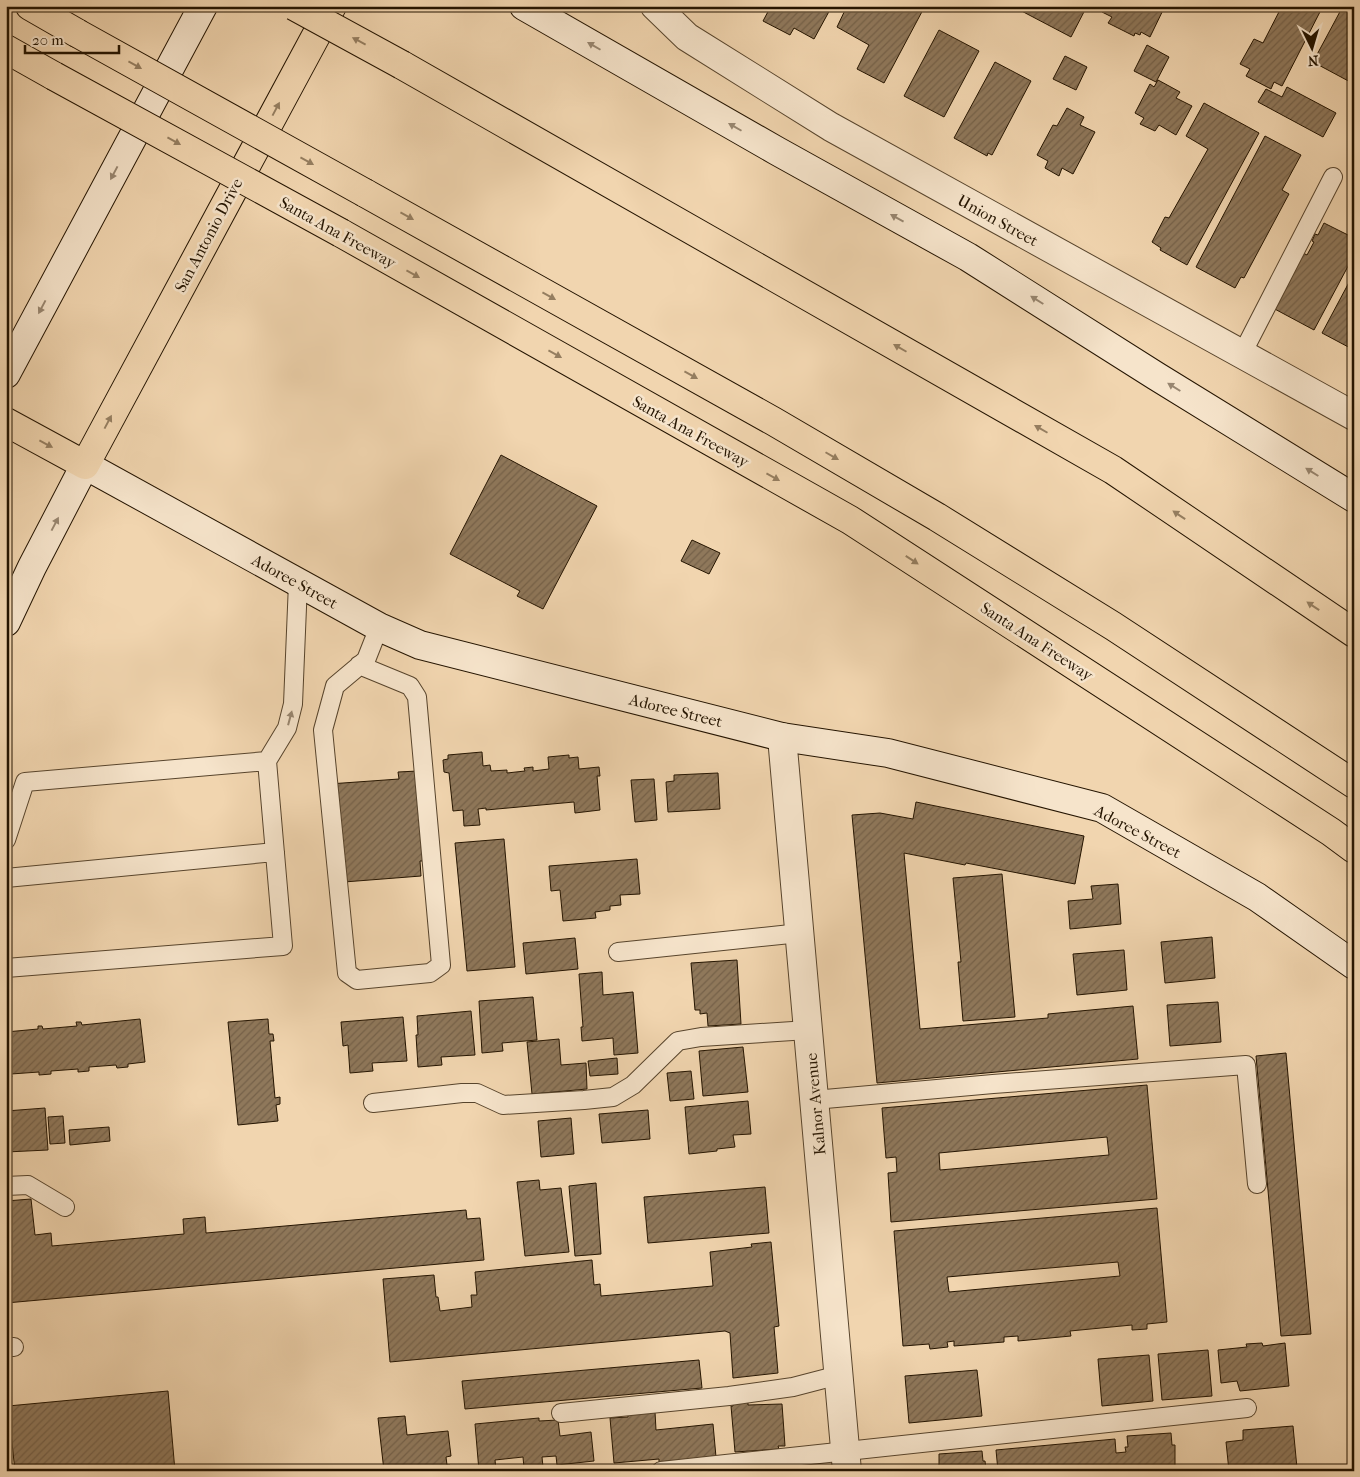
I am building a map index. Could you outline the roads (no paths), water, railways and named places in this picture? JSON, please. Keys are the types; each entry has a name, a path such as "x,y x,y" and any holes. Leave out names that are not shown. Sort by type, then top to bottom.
{"main road":[{"path":"30,6 773,421 937,517 1113,626 1354,784"},
{"path":"6,374 203,6"},
{"path":"294,6 402,65 1113,470 1354,633"},
{"name":"San Antonio Drive","path":"85,465 332,6"},
{"path":"524,6 777,151 968,257 1354,498"},
{"name":"Union Street","path":"655,6 687,37 831,127 1354,416"},
{"name":"Santa Ana Freeway","path":"6,49 340,233 850,520 1331,832 1354,849"},
{"name":"Adoree Street","path":"6,422 379,627 420,645 782,737 888,753 1102,808 1257,897 1354,965"},
{"path":"6,622 85,465"},
{"name":"Kalnor Avenue","path":"782,737 846,1461"}],"lane":[{"path":"1242,354 1333,177"},
{"path":"6,968 284,946 267,761 287,728 293,704 298,583"},
{"path":"359,665 410,686 417,697 441,964 430,973 356,980 347,973 323,730 335,686 359,665 366,660 379,627"},
{"path":"6,840 25,782 267,761"},
{"path":"6,878 275,852"},
{"path":"618,952 800,933"},
{"path":"372,1103 462,1093 477,1093 504,1105 584,1100 613,1096 633,1085 678,1041 701,1037 808,1030"},
{"path":"814,1100 1246,1064 1257,1184"},
{"path":"6,1186 28,1185 65,1207"},
{"path":"561,1413 729,1396 793,1387 839,1375"},
{"path":"661,1471 846,1461 1247,1408"}]}
